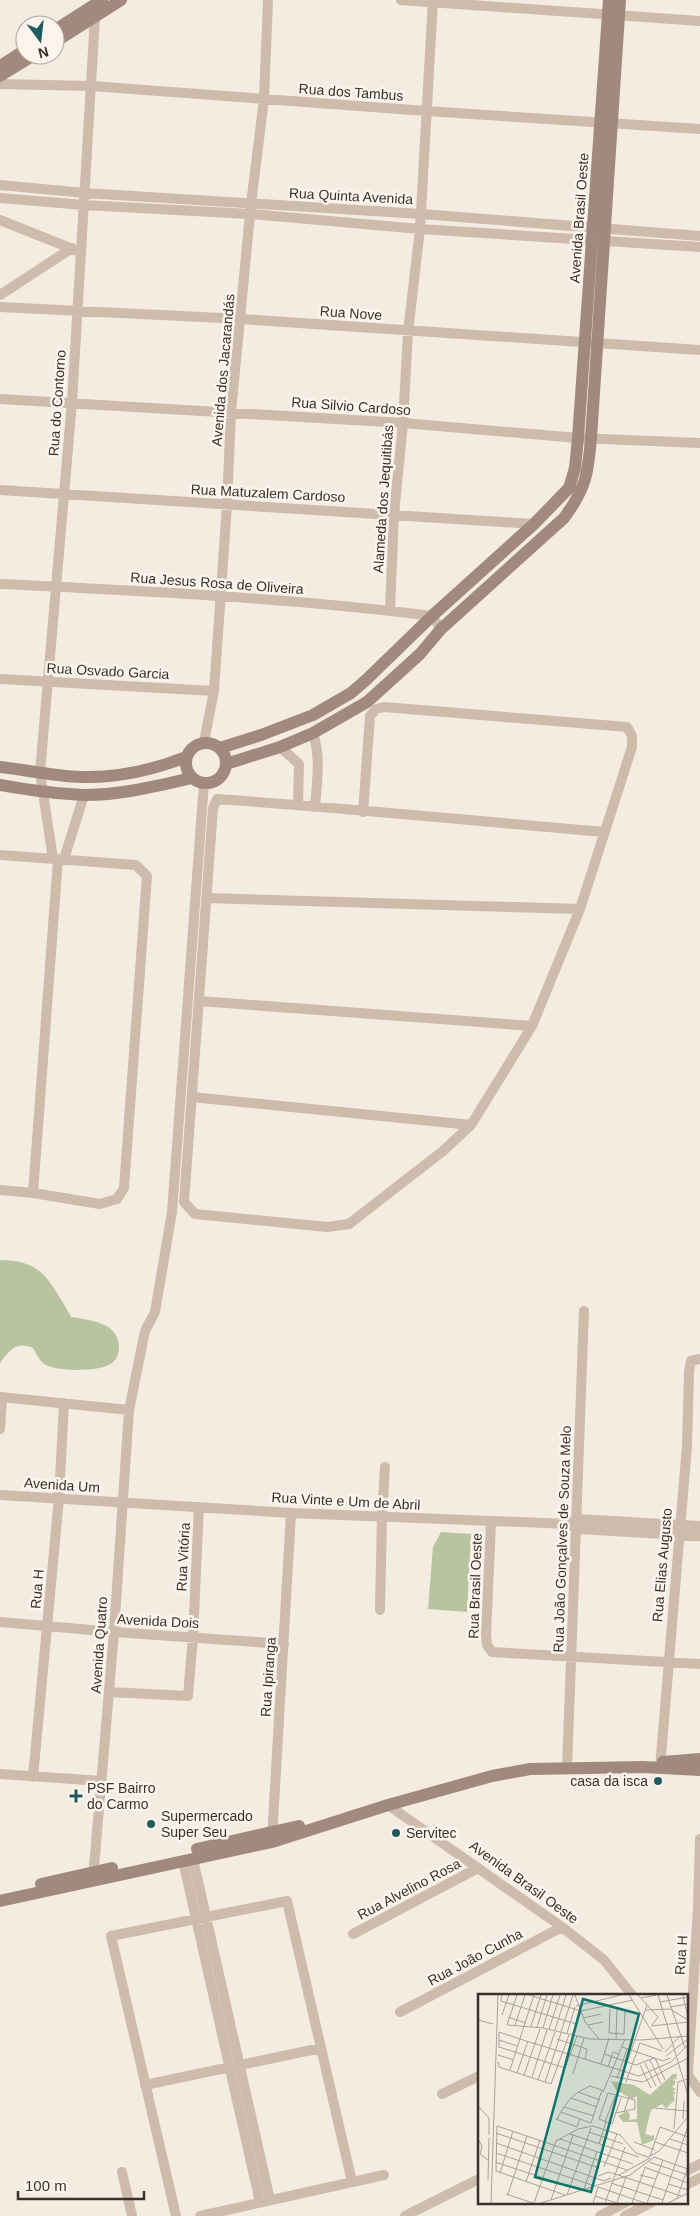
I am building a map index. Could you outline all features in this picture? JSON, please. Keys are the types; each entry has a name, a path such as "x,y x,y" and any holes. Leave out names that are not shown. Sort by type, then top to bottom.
{"street":[{"path":"65,24 102,0"},
{"path":"65,36 121,0"},
{"name":"Avenida dos Jacarandás","path":"204,742 214,691 227,505 231,412 264,99 268,0"},
{"path":"401,0 700,21"},
{"name":"Avenida Brasil Oeste","path":"220,748 313,715 351,693 432,616 534,524 562,495 572,481 590,342 599,234 613,16 609,0"},
{"name":"Avenida Brasil Oeste","path":"613,16 620,0"},
{"name":"Alameda dos Jequitibás","path":"390,610 394,514 403,423 408,332 421,214 433,1"},
{"name":"Rua do Contorno","path":"58,859 41,792 40,772 72,402 76,310 76,250 85,193 95,17"},
{"path":"0,66 15,56"},
{"path":"0,76 18,65"},
{"name":"Rua dos Tambus","path":"0,84 91,86 700,129"},
{"name":"Rua Quinta Avenida","path":"0,185 251,209 420,228 700,236"},
{"name":"Rua Quinta Avenida","path":"0,198 84,205 421,214 700,247"},
{"path":"0,220 76,250"},
{"path":"0,295 76,250"},
{"name":"Rua Nove","path":"0,307 241,319 408,332 700,350"},
{"name":"Avenida Brasil Oeste","path":"226,764 280,747 316,731 367,702 420,654 441,630 564,518 584,487 589,469 592,438 590,342"},
{"name":"Rua Silvio Cardoso","path":"0,400 72,402 403,423 578,438 700,443"},
{"name":"Rua Matuzalem Cardoso","path":"0,490 534,524"},
{"name":"Rua Jesus Rosa de Oliveira","path":"0,584 220,595 390,610 432,616"},
{"path":"432,616 441,630"},
{"name":"Rua Osvado Garcia","path":"0,679 214,691"},
{"path":"363,812 370,716 376,709 384,707 627,727 632,736 632,747 605,832 580,909 532,1026 471,1125 443,1151 349,1224 328,1227 195,1214 184,1202 213,808 217,799 298,805 363,812 605,832"},
{"path":"313,715 319,762 315,807"},
{"path":"0,785 41,792 84,794 144,789 192,778 204,783 217,780 222,775 226,764 224,752 220,748 204,742 193,747 186,757 186,768 192,778"},
{"path":"280,747 299,764 298,805"},
{"path":"0,767 81,777 117,775 161,766 186,757"},
{"name":"Avenida Quatro","path":"93,1877 114,1632 129,1410 145,1331 155,1312 172,1212 204,783"},
{"path":"33,1193 58,859 84,794"},
{"path":"0,855 136,864 148,876 124,1188 117,1199 100,1204 33,1193 0,1190"},
{"path":"207,898 580,909"},
{"path":"199,1001 532,1026"},
{"path":"192,1098 471,1125"},
{"name":"Rua João Gonçalves de Souza Melo","path":"567,1768 574,1524 584,1311"},
{"name":"Rua Elias Augusto","path":"660,1766 695,1361"},
{"path":"0,1428 1,1398 129,1410"},
{"name":"Rua H","path":"33,1777 59,1498 64,1403"},
{"path":"380,1610 385,1468"},
{"name":"Avenida Um","path":"0,1495 122,1503"},
{"name":"Rua Vinte e Um de Abril","path":"122,1503 291,1513 574,1524 679,1530 700,1536"},
{"name":"Rua Vitória","path":"109,1692 186,1697 189,1695 199,1507"},
{"name":"Rua Ipiranga","path":"272,1837 291,1513"},
{"name":"Rua Brasil Oeste","path":"491,1522 487,1646 490,1650 501,1654 571,1658"},
{"name":"Rua Vinte e Um de Abril","path":"679,1530 700,1526"},
{"name":"Avenida Dois","path":"0,1622 284,1644"},
{"path":"571,1658 700,1664"},
{"path":"0,1892 188,1860 325,1821 341,1820 492,1776 530,1769 660,1766 700,1759"},
{"path":"660,1766 700,1770"},
{"path":"0,1774 102,1781"},
{"name":"Avenida Brasil Oeste","path":"388,1805 562,1927 604,1960 631,1994"},
{"path":"0,1901 93,1877 272,1837"},
{"name":"Rua H","path":"688,2059 699,1908 700,1839"},
{"path":"188,1860 228,2067 265,2201"},
{"name":"Rua Alvelino Rosa","path":"353,1934 478,1868"},
{"path":"176,2216 111,1936 288,1901 352,2182"},
{"path":"200,1918 240,2064 265,2201"},
{"name":"Rua João Cunha","path":"400,2012 562,1927"},
{"path":"146,2085 321,2048"},
{"path":"688,2074 700,2092"},
{"path":"442,2094 478,2076"},
{"path":"688,2170 700,2164"},
{"path":"122,2172 132,2216"},
{"path":"200,2216 384,2175"},
{"path":"688,2184 700,2178"},
{"path":"405,2216 478,2180"},
{"path":"600,2216 622,2204"},
{"path":"625,2216 632,2207"}],"green space":[{"path":"0,1260 19,1262 34,1268 46,1277 71,1317 94,1321 114,1332 119,1351 114,1361 98,1368 68,1370 50,1367 44,1364 33,1348 18,1346 10,1351 0,1363"},
{"path":"441,1532 471,1534 467,1612 428,1609 433,1547"}],"place":[{"name":"casa da isca","path":"658,1781"},
{"name":"PSF Bairro do Carmo","path":"76,1796"},
{"name":"Supermercado Super Seu","path":"151,1824"},
{"name":"Servitec","path":"396,1833"}]}
